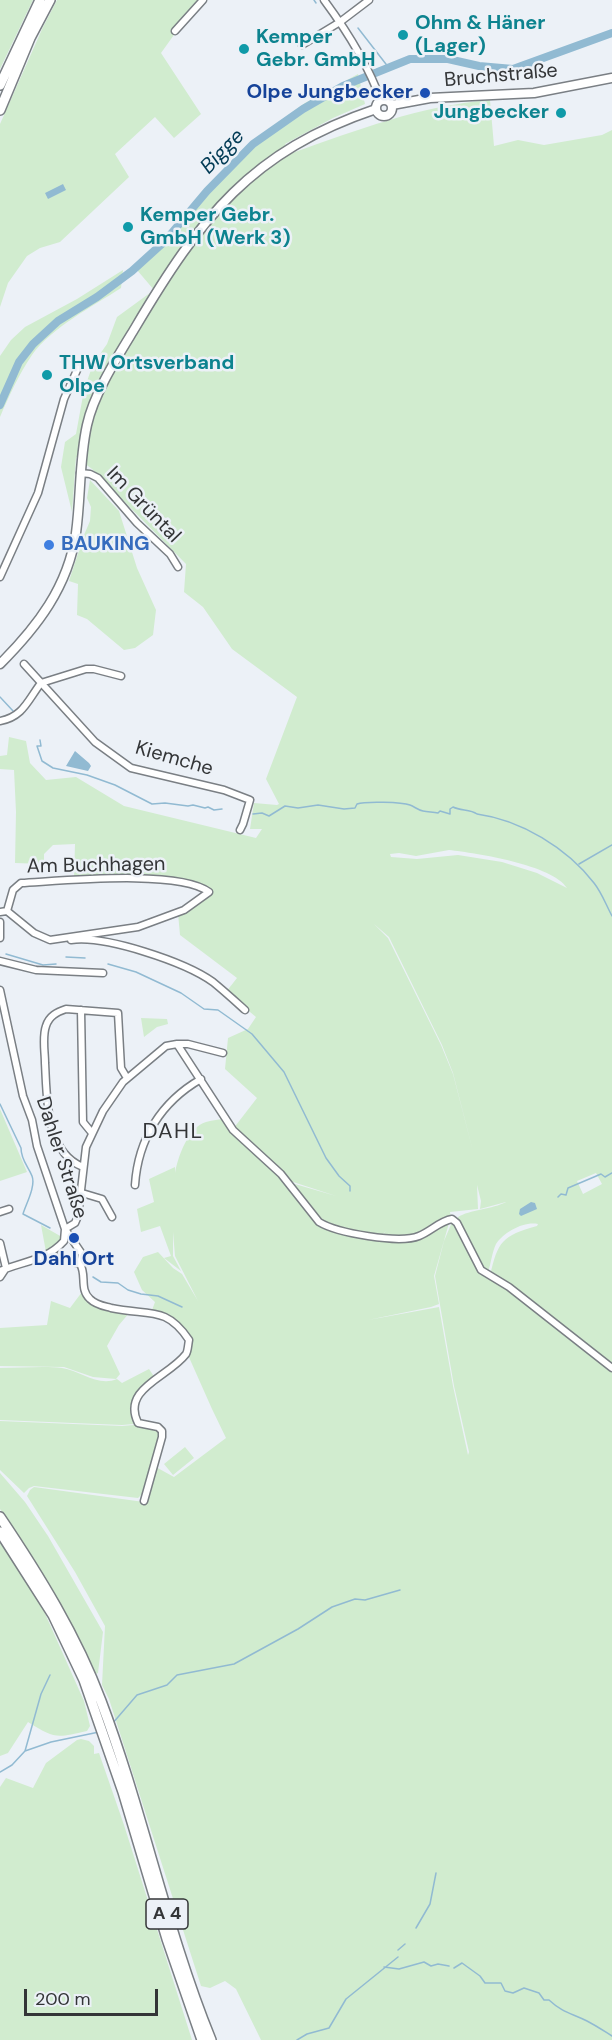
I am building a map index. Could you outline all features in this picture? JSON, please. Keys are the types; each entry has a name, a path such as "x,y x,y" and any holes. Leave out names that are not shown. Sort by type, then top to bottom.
{"highway":[{"path":"0,85 40,0"},
{"path":"0,110 30,38 50,0"},
{"name":"A 4","path":"0,1517 58,1610 96,1701 208,2039"},
{"name":"A 4","path":"0,1532 53,1615 96,1701"}],"main road":[{"name":"Bruchstraße","path":"392,105 430,98 534,93 612,78"},
{"path":"0,664 42,617 64,577 76,533 80,473 88,422 104,384 137,324 167,277 218,208 248,177 284,150 335,124 376,109 381,101 388,100 392,105 392,112 387,116 379,115 376,109"}],"street":[{"path":"175,31 203,0"},
{"path":"325,0 366,65 381,101"},
{"path":"302,45 340,22 369,0"},
{"path":"0,577 38,493 64,399 78,368"},
{"name":"Im Grüntal","path":"80,473 98,478 137,523 170,554 178,567"},
{"name":"Kiemche","path":"24,664 96,742 131,768 224,789 250,800 240,830"},
{"path":"0,722 9,720 22,712 41,683 86,669 121,676"},
{"name":"Am Buchhagen","path":"4,911 13,890 21,883 99,879 178,881 203,888 208,892 184,910 138,927 50,940"},
{"path":"4,911 34,933 56,942 89,939 158,956 212,981 245,1010"},
{"path":"0,922 0,938"},
{"path":"0,961 36,970 103,973"},
{"name":"Dahler Straße","path":"0,990 23,1096 32,1120 37,1146 65,1229 81,1252 83,1287 87,1295 93,1302 120,1310 170,1318 189,1340 187,1353 147,1385 136,1400 134,1410 138,1424 158,1427 162,1431 144,1500"},
{"path":"83,1167 65,1156 55,1136 49,1109 44,1041 45,1027 54,1014 66,1009 118,1013 121,1068 127,1078"},
{"path":"81,1010 83,1122 92,1133"},
{"path":"177,1044 233,1130 274,1167 323,1224 373,1237 412,1238 452,1219 457,1223 481,1270 509,1287 612,1368"},
{"path":"3,1270 41,1259 64,1241 65,1229 77,1220 86,1147 103,1111 127,1078 166,1046 188,1044 223,1053"},
{"path":"135,1185 141,1151 152,1124 166,1105 185,1088 201,1079"},
{"path":"82,1193 102,1199 112,1217"},
{"path":"0,1212 9,1209"},
{"path":"0,1243 3,1270 6,1272 0,1277"},
{"path":"51,1253 56,1258 80,1264"}],"green space":[{"path":"0,0 33,0 0,69"},
{"path":"57,0 199,0 161,53 201,114 174,138 155,117 115,154 129,177 60,242 40,248 27,256 8,283 0,307 0,124"},
{"path":"358,74 365,104 285,144 292,153 414,113 490,100 494,146 518,140 544,145 602,135 612,130 612,2040 261,2040 236,1989 225,1981 210,1988 201,1986 109,1699 102,1685 105,1626 75,1572 27,1496 34,1487 144,1502 154,1466 174,1477 226,1438 188,1355 191,1340 174,1321 151,1313 155,1302 142,1290 134,1272 143,1257 158,1252 173,1268 182,1274 198,1301 175,1256 173,1232 173,1256 181,1271 164,1258 171,1256 160,1226 141,1232 137,1209 154,1202 149,1179 175,1167 175,1173 185,1143 200,1125 225,1118 233,1131 280,1175 319,1222 327,1226 366,1236 406,1239 419,1237 448,1221 434,1276 439,1304 368,1320 439,1307 468,1455 435,1276 444,1241 452,1222 456,1224 473,1260 483,1272 490,1276 499,1247 503,1242 516,1233 538,1224 521,1226 500,1240 496,1244 488,1272 477,1262 458,1217 506,1202 480,1209 481,1201 477,1185 478,1209 450,1212 451,1217 420,1235 412,1237 382,1236 386,1231 381,1236 373,1236 327,1225 320,1221 288,1182 336,1196 287,1180 233,1129 257,1098 225,1069 228,1038 248,1029 256,1017 226,992 237,978 180,935 178,913 209,892 197,885 164,878 74,879 75,844 53,845 44,854 44,864 15,863 14,770 0,769 0,756 7,755 9,737 26,741 30,763 46,780 76,777 124,806 256,838 262,829 250,829 254,803 279,804 266,779 297,697 232,649 203,607 184,592 186,564 92,469 76,457 72,512 61,467 65,442 76,434 84,390 93,364 107,344 117,317 154,290 137,270 255,139 305,103","holes":["449,850 513,861 546,873 559,880 567,888 537,873 502,862 458,855 417,859 391,857 390,854 416,856","374,924 389,937 442,1045 453,1073 474,1155 453,1074 388,938","596,1173 602,1184 583,1194 577,1181"]},
{"path":"123,270 121,288 73,318 40,345 23,370 0,417 0,356 11,340 25,327 77,299"},
{"path":"90,480 119,511 137,568 156,610 153,635 135,648 124,650 87,619 77,615 78,584 69,581 90,521 91,507 87,498"},
{"path":"141,1018 167,1019 168,1024 157,1027 144,1037"},
{"path":"0,1109 27,1172 0,1181"},
{"path":"41,1225 62,1237 61,1241 46,1252"},
{"path":"82,1292 88,1299 130,1312 119,1325 107,1346 120,1374 116,1379 93,1377 64,1367 0,1366 0,1328 47,1325 51,1301 70,1308"},
{"path":"0,1368 62,1368 96,1380 117,1379 122,1383 149,1369 155,1378 140,1392 134,1424 0,1420"},
{"path":"0,1421 122,1426 145,1424 161,1431 145,1491 138,1498 34,1486 24,1493 0,1470"},
{"path":"185,1447 194,1458 173,1475 164,1464"},
{"path":"0,1473 25,1502 48,1536 103,1632 98,1673 96,1674 47,1581 0,1509"},
{"path":"0,1538 35,1591 84,1701 90,1726 87,1731 56,1736 28,1722 8,1753 0,1756"},
{"path":"81,1739 89,1741 94,1746 94,1754 99,1753 192,2040 0,2040 0,1787 6,1778 33,1788 46,1763"}],"water":[{"path":"63,184 66,190 48,199 45,193"},
{"path":"75,751 91,766 88,771 66,766"},
{"path":"531,1202 535,1203 537,1209 521,1216 520,1209"}],"waterway":[{"path":"358,28 389,68"},
{"name":"Bigge","path":"0,405 19,362 33,344 58,321 97,297 132,271 165,241 207,191 253,144 303,109 343,86 410,59 448,59 479,66 513,69 612,33"},
{"path":"0,697 14,712"},
{"path":"40,740 41,746 37,746 42,761 53,768 87,775 115,785 152,804 165,803 208,807 214,810 222,809"},
{"path":"253,814 262,813 269,816 285,806 298,808 318,805 344,809 355,808 361,803 384,802 406,804 423,811 438,813 440,811 450,814 450,809 453,807 494,817 526,829 571,858 597,887 612,916"},
{"path":"579,864 612,845"},
{"path":"6,954 43,965 56,964"},
{"path":"66,957 85,958"},
{"path":"108,964 136,972 181,993 204,1009 218,1010 252,1034 284,1072 326,1158 339,1176 350,1186 350,1191"},
{"path":"0,1104 33,1180 32,1190 23,1214 50,1228"},
{"path":"558,1197 561,1194 566,1195 568,1188 601,1174 605,1177 612,1173"},
{"path":"93,1277 101,1282 118,1283 128,1290 141,1294 158,1296 182,1307"},
{"path":"112,1724 137,1695 167,1685 177,1675 234,1664 298,1629 332,1607 355,1599 365,1600 400,1590"},
{"path":"25,1751 41,1694 50,1675"},
{"path":"0,1772 12,1765 25,1751 51,1742 99,1732"},
{"path":"416,1928 430,1904 436,1873"},
{"path":"398,1950 405,1944"},
{"path":"297,2040 307,2034 329,2028 346,1999 398,1957"},
{"path":"384,1967 399,1969 424,1962 431,1966 438,1964 449,1966"},
{"path":"454,1968 462,1963 480,1976 485,1983 501,1983 505,1991 513,1993 524,1988 539,1993 544,2000 549,2000 612,2036"}],"place":[{"name":"Ohm & Häner (Lager)","path":"403,35"},
{"name":"Kemper Gebr. GmbH","path":"244,49"},
{"name":"Olpe Jungbecker","path":"425,93"},
{"name":"Jungbecker","path":"561,113"},
{"name":"Kemper Gebr. GmbH (Werk 3)","path":"128,227"},
{"name":"THW Ortsverband Olpe","path":"47,375"},
{"name":"BAUKING","path":"49,545"},
{"name":"Dahl Ort","path":"74,1238"}],"district":[{"name":"DAHL","path":"173,1132"}]}
